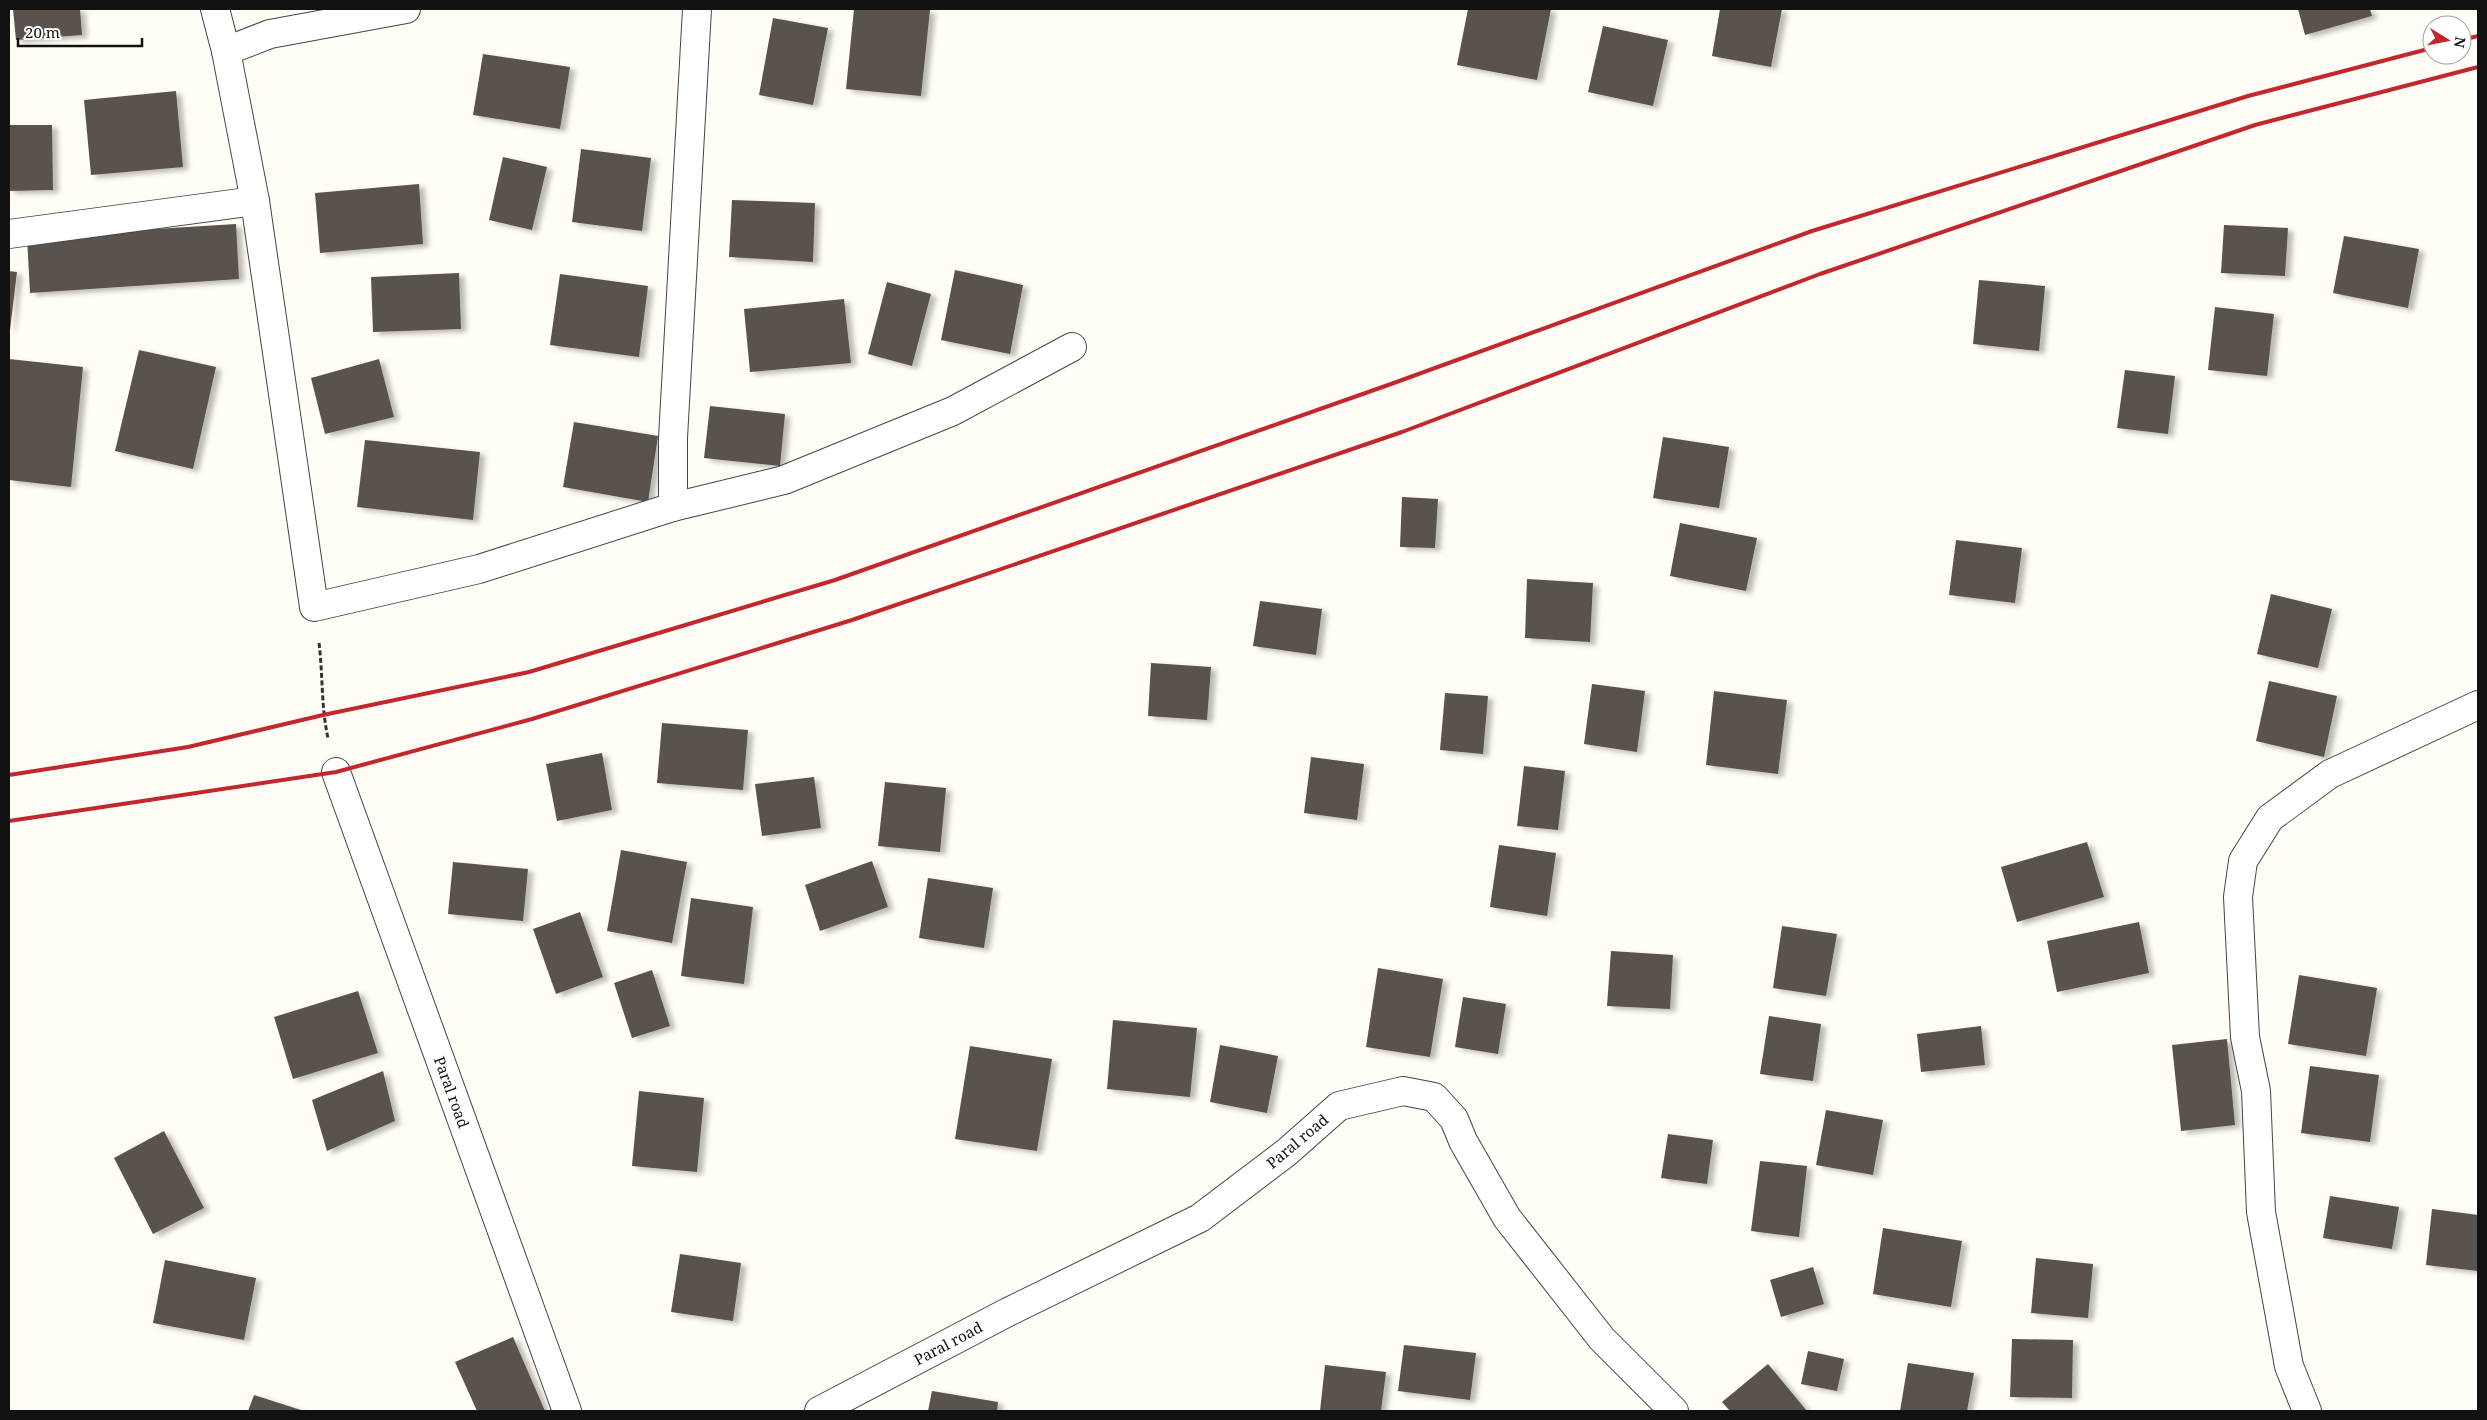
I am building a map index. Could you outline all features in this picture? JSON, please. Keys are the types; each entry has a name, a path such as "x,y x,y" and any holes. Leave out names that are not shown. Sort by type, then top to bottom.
{"street":[{"path":"215,9 226,51 256,201 314,608 479,569 673,507 784,480 953,411 1072,347"},
{"path":"226,51 270,34 406,9"},
{"path":"673,507 673,438 697,9"},
{"path":"9,234 256,201"},
{"path":"2307,1411 2289,1366 2261,1212 2256,1091 2245,1037 2244,981 2238,897 2244,861 2270,818 2330,774 2478,705"},
{"name":"Paral road","path":"336,772 567,1411"},
{"name":"Paral road","path":"819,1411 1008,1312 1200,1218 1287,1152 1338,1106 1403,1091 1434,1096 1454,1119 1463,1142 1507,1218 1602,1339 1674,1411"}],"path":[{"path":"314,608 322,668 323,715 336,772"}],"building":[{"path":"13,9 80,9 82,35 16,40"},
{"path":"854,9 930,10 921,96 846,89"},
{"path":"1468,9 1551,9 1537,80 1457,65"},
{"path":"1720,9 1782,9 1771,67 1712,56"},
{"path":"2298,9 2370,9 2372,16 2305,35"},
{"path":"773,18 828,28 813,105 759,95"},
{"path":"1603,26 1668,40 1653,106 1588,92"},
{"path":"483,54 570,67 560,129 473,115"},
{"path":"176,91 183,167 91,175 84,100"},
{"path":"9,125 52,125 53,190 9,191"},
{"path":"581,149 651,158 642,231 572,222"},
{"path":"503,157 547,167 532,230 489,220"},
{"path":"419,184 423,244 320,253 315,193"},
{"path":"732,200 815,203 813,262 729,257"},
{"path":"236,224 239,279 30,293 27,237"},
{"path":"2224,225 2288,228 2285,276 2221,273"},
{"path":"2344,236 2419,249 2408,308 2333,293"},
{"path":"955,270 1023,285 1010,354 941,340"},
{"path":"9,271 17,272 10,330 9,330"},
{"path":"459,273 461,329 373,332 371,277"},
{"path":"560,274 648,286 639,357 550,345"},
{"path":"1979,280 2045,286 2039,351 1973,344"},
{"path":"887,282 931,294 912,366 868,354"},
{"path":"844,299 851,363 750,372 744,309"},
{"path":"2215,307 2274,314 2267,376 2208,370"},
{"path":"139,350 216,367 193,469 115,451"},
{"path":"9,359 83,367 71,487 9,480"},
{"path":"379,359 394,417 325,434 311,378"},
{"path":"2125,370 2175,376 2168,434 2117,428"},
{"path":"710,406 785,414 780,466 704,458"},
{"path":"574,422 658,436 648,502 563,487"},
{"path":"1663,437 1729,447 1719,508 1653,498"},
{"path":"365,440 480,452 473,520 357,507"},
{"path":"1402,497 1438,499 1435,548 1400,547"},
{"path":"1680,523 1757,538 1746,591 1670,576"},
{"path":"1956,540 2022,548 2015,603 1949,595"},
{"path":"1527,579 1593,583 1590,642 1525,638"},
{"path":"2271,594 2332,609 2318,668 2257,654"},
{"path":"1260,601 1322,609 1316,655 1253,646"},
{"path":"1151,663 1211,667 1207,720 1148,716"},
{"path":"2269,681 2337,696 2324,757 2256,741"},
{"path":"1592,684 1645,691 1637,752 1584,744"},
{"path":"1714,691 1787,700 1778,774 1706,765"},
{"path":"1445,693 1488,696 1483,754 1440,750"},
{"path":"662,723 748,730 743,790 657,783"},
{"path":"602,753 612,810 557,821 546,764"},
{"path":"1311,757 1364,764 1357,820 1304,813"},
{"path":"1524,766 1565,771 1558,830 1517,826"},
{"path":"814,777 821,828 762,836 755,784"},
{"path":"885,782 946,788 940,852 878,846"},
{"path":"2087,842 2104,897 2017,922 2001,867"},
{"path":"1499,845 1556,853 1547,916 1490,907"},
{"path":"621,850 687,862 672,943 607,931"},
{"path":"872,861 888,907 820,931 805,885"},
{"path":"453,862 528,869 523,921 448,914"},
{"path":"928,878 993,888 984,948 919,938"},
{"path":"691,898 753,907 744,984 681,976"},
{"path":"580,912 603,977 556,994 533,929"},
{"path":"2139,922 2149,973 2057,992 2047,941"},
{"path":"1782,926 1837,934 1826,996 1773,988"},
{"path":"1611,951 1673,955 1670,1009 1607,1006"},
{"path":"1378,968 1443,979 1430,1057 1366,1047"},
{"path":"652,970 670,1026 632,1038 614,983"},
{"path":"2299,975 2377,988 2366,1056 2288,1044"},
{"path":"358,991 378,1053 293,1079 274,1017"},
{"path":"1463,997 1506,1004 1498,1054 1455,1047"},
{"path":"1769,1016 1821,1024 1813,1081 1760,1074"},
{"path":"1113,1020 1197,1028 1190,1097 1107,1089"},
{"path":"1981,1026 1985,1065 1921,1072 1917,1034"},
{"path":"2227,1039 2235,1125 2181,1131 2172,1045"},
{"path":"1220,1045 1278,1056 1267,1113 1210,1102"},
{"path":"970,1046 1052,1059 1037,1151 955,1139"},
{"path":"2310,1066 2379,1075 2370,1142 2301,1133"},
{"path":"383,1071 395,1121 327,1151 312,1100"},
{"path":"639,1091 704,1098 697,1172 632,1166"},
{"path":"1826,1110 1883,1120 1873,1175 1816,1165"},
{"path":"164,1131 204,1208 153,1234 114,1158"},
{"path":"1668,1134 1713,1140 1707,1184 1661,1178"},
{"path":"1760,1161 1807,1166 1799,1237 1751,1231"},
{"path":"2330,1196 2399,1207 2392,1249 2323,1238"},
{"path":"2432,1209 2478,1215 2478,1271 2426,1265"},
{"path":"1883,1228 1962,1241 1951,1307 1873,1294"},
{"path":"680,1254 741,1263 733,1321 671,1312"},
{"path":"2036,1258 2093,1264 2088,1318 2031,1313"},
{"path":"165,1260 256,1278 244,1340 153,1323"},
{"path":"1813,1267 1824,1304 1781,1317 1770,1280"},
{"path":"513,1337 545,1411 477,1411 455,1362"},
{"path":"2012,1339 2073,1340 2072,1398 2010,1397"},
{"path":"1404,1345 1476,1353 1470,1400 1398,1391"},
{"path":"1808,1351 1844,1359 1837,1391 1801,1384"},
{"path":"1908,1363 1974,1373 1967,1411 1900,1411"},
{"path":"1768,1364 1807,1411 1730,1411 1722,1402"},
{"path":"1325,1365 1386,1372 1381,1411 1320,1411"},
{"path":"932,1391 998,1402 997,1411 928,1411"},
{"path":"254,1395 304,1411 248,1411"}],"railway":[{"path":"2472,38 2478,36"},
{"path":"9,775 188,747 323,715 529,672 835,580 1391,384 1812,231 2248,96 2422,51"},
{"path":"9,821 336,772 532,719 852,620 1402,432 1820,274 2255,125 2478,67"}]}
